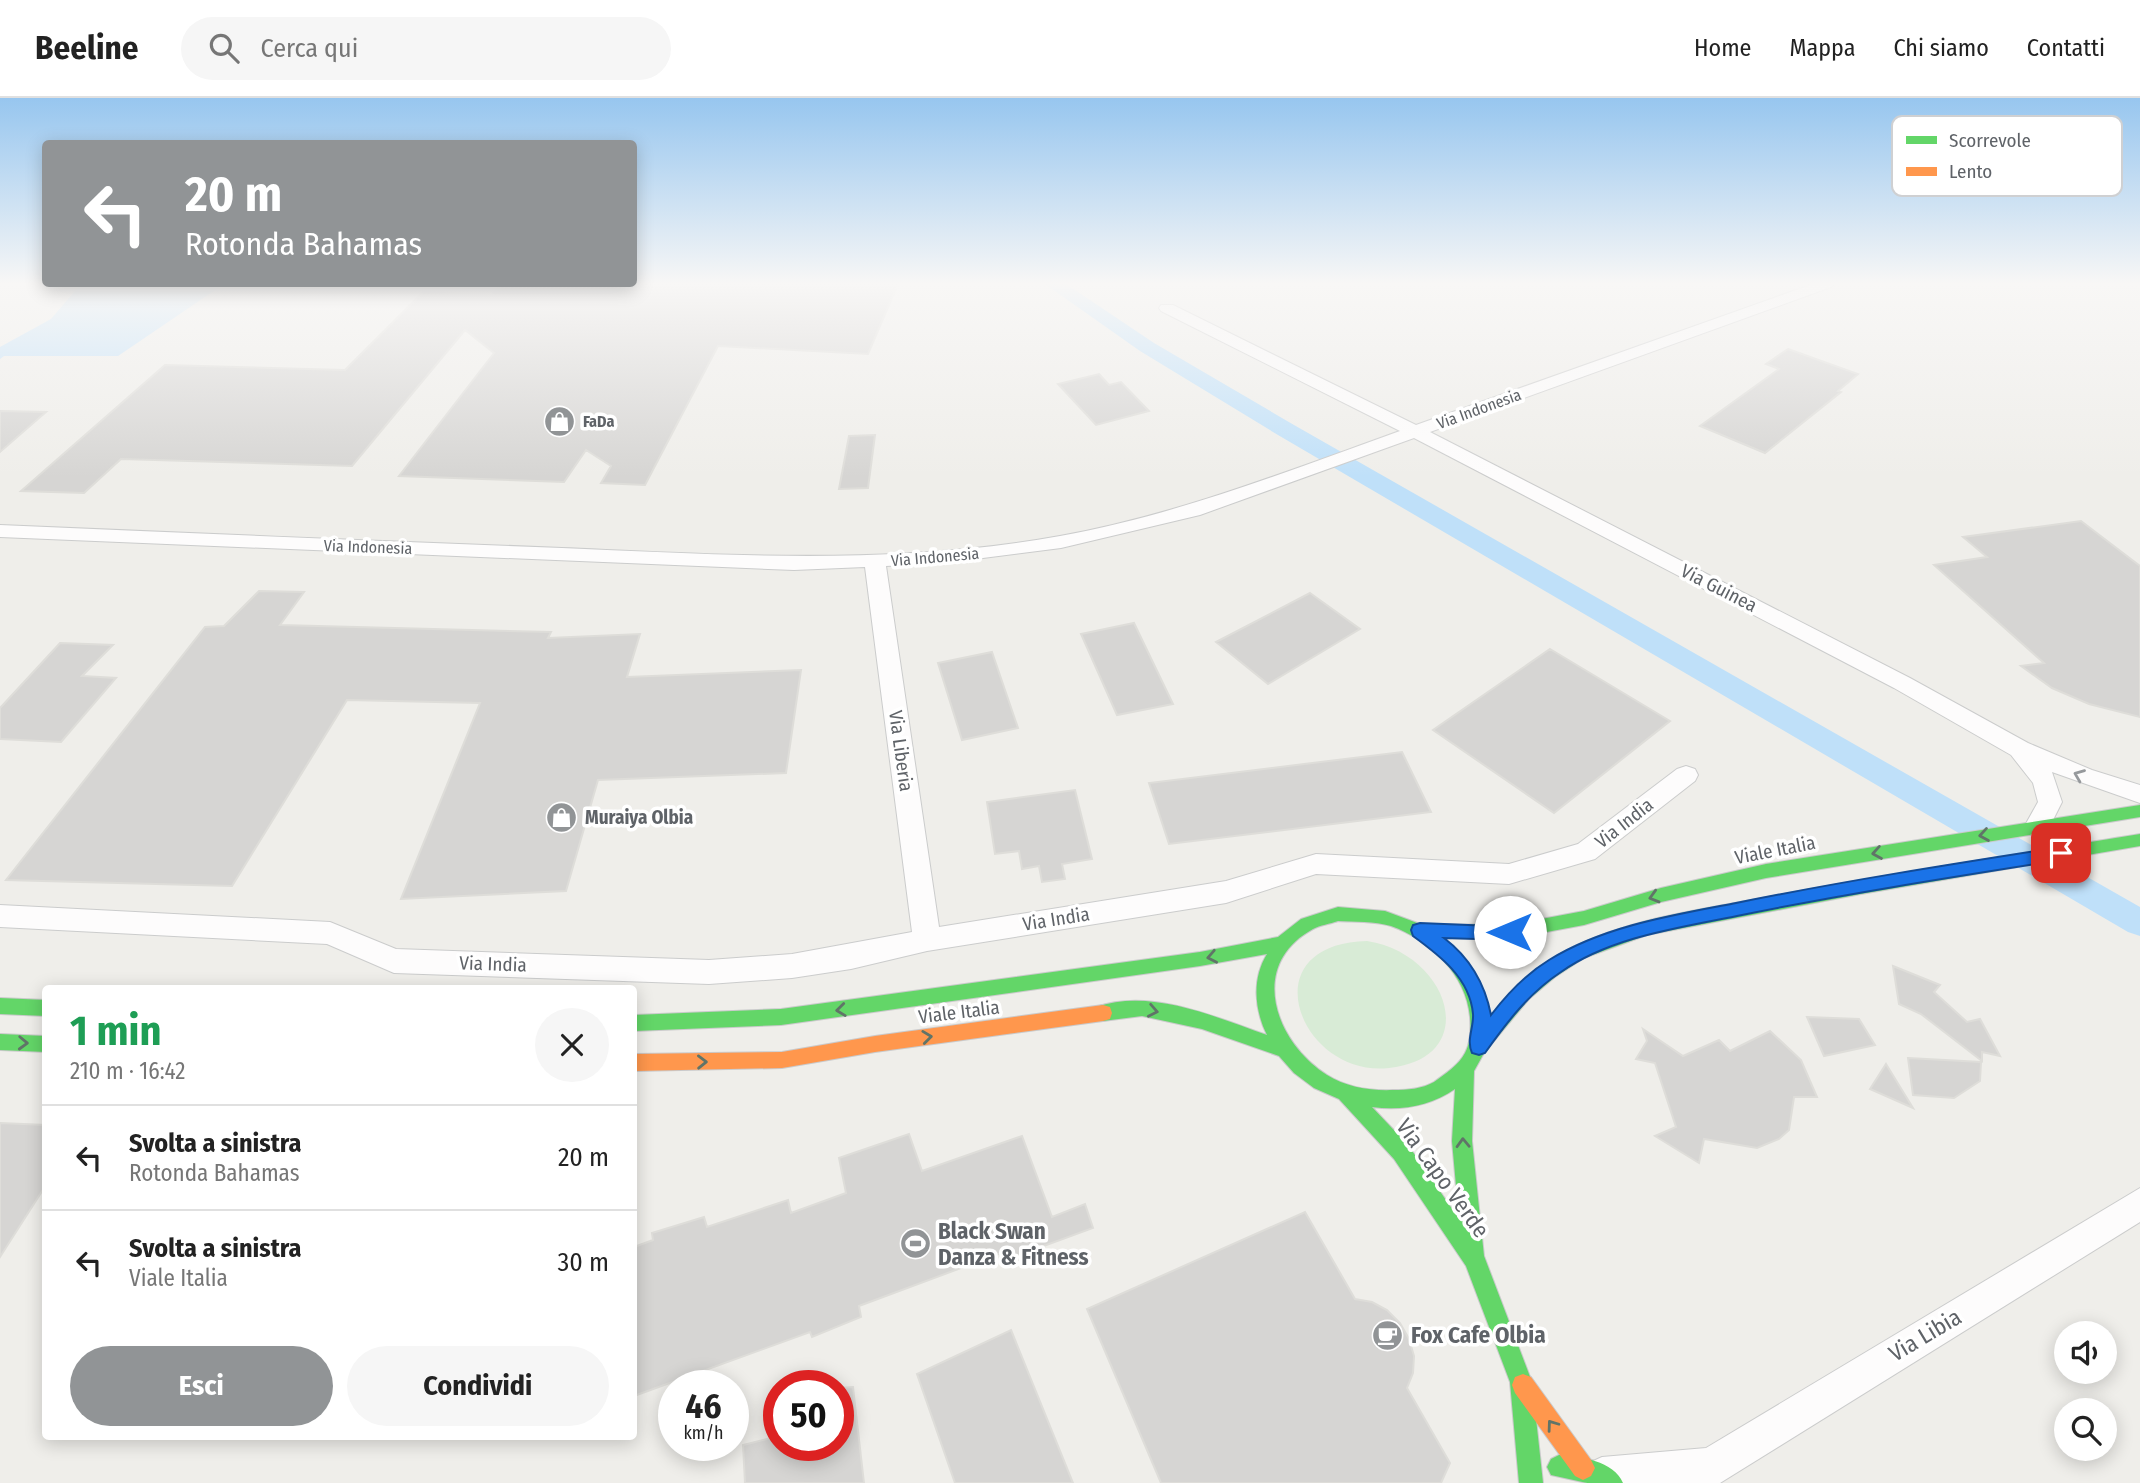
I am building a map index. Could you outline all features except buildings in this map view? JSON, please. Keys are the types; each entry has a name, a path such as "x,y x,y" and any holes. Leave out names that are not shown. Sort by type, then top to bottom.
{"main road":[{"name":"Viale Italia","path":"1420,930 1510,932 1584,918 1661,895 1766,871 2140,811"},
{"path":"1479,1047 1482,1013 1470,978 1451,953 1420,930 1379,916 1338,914 1304,925 1279,944 1264,975 1265,1013 1283,1049 1312,1076 1346,1093 1386,1100 1427,1095 1465,1070 1509,1006 1534,982 1556,965 1599,944 1656,926 1827,891 2140,840"},
{"name":"Viale Italia","path":"637,1023 781,1017 1175,963 1279,944"},
{"path":"0,1006 42,1008"},
{"name":"Viale Italia","path":"637,1063 782,1060 875,1044 1142,1008 1202,1021 1283,1049"},
{"path":"0,1042 42,1044"},
{"name":"Via Capo Verde","path":"1465,1070 1462,1141 1474,1259"},
{"name":"Via Capo Verde","path":"1346,1093 1401,1152 1474,1259 1521,1382 1531,1483"},
{"name":"Via Capo Verde","path":"1521,1382 1598,1476"},
{"path":"1531,1483 1546,1471 1561,1467 1598,1476"}],"street":[{"name":"Via Guinea","path":"1248,349 1902,683 2020,750 2083,776 2140,794"},
{"name":"Via Indonesia","path":"0,531 794,564 944,557 1061,542 1200,509 1647,349"},
{"name":"Via Liberia","path":"875,562 927,940"},
{"name":"Via Guinea","path":"2020,750 2044,780 2050,803 2031,828"},
{"name":"Via India","path":"0,916 330,933 394,961 709,972 851,957 927,940 1226,892 1316,864 1509,874 1586,852 1686,775"},
{"name":"Via Libia","path":"1598,1476 1702,1475 2140,1204"}],"green space":[{"path":"1367,941 1396,950 1419,965 1435,984 1444,1006 1445,1027 1437,1046 1418,1060 1389,1068 1358,1066 1331,1053 1312,1033 1300,1009 1298,985 1308,964 1330,948"}],"water":[{"path":"0,349 129,349 118,356 4,356 0,359"}],"waterway":[{"path":"1150,349 2140,923"}],"traffic: fast":[{"path":"1420,931 1510,932 1584,918 1661,895 1766,871 2140,811"},
{"path":"1479,1047 1511,1006 1548,971 1578,953 1623,935 1671,922 1814,895 2140,840"},
{"path":"1338,914 1385,918 1401,923 1445,950 1466,976 1478,1007 1480,1025 1477,1046 1474,1056 1465,1068 1434,1092 1414,1098 1378,1099 1339,1090 1321,1082 1301,1067 1285,1049 1273,1029 1266,1007 1265,985 1271,963 1283,943 1303,926 1338,914"},
{"path":"637,1023 781,1017 1200,959 1279,944"},
{"path":"0,1006 42,1008"},
{"path":"1103,1013 1142,1008 1202,1021 1283,1049"},
{"path":"0,1042 42,1044"},
{"path":"1465,1070 1462,1141 1473,1256"},
{"path":"1346,1093 1401,1152 1474,1259 1521,1382 1531,1483"},
{"path":"1559,1467 1583,1468 1611,1483"}],"traffic: slow":[{"path":"637,1063 782,1060 875,1044 1103,1013"},
{"path":"1523,1385 1583,1468"}],"place":[{"name":"FaDa","path":"560,421"},
{"name":"Muraiya Olbia","path":"562,817"},
{"name":"Black Swan Danza & Fitness","path":"915,1244"},
{"name":"Fox Cafe Olbia","path":"1388,1335"}],"route":[{"path":"1510,932 1420,930 1451,953 1470,978 1482,1013 1479,1047 1509,1006 1534,982 1556,965 1599,944 1656,926 1827,891 2061,853"}]}
